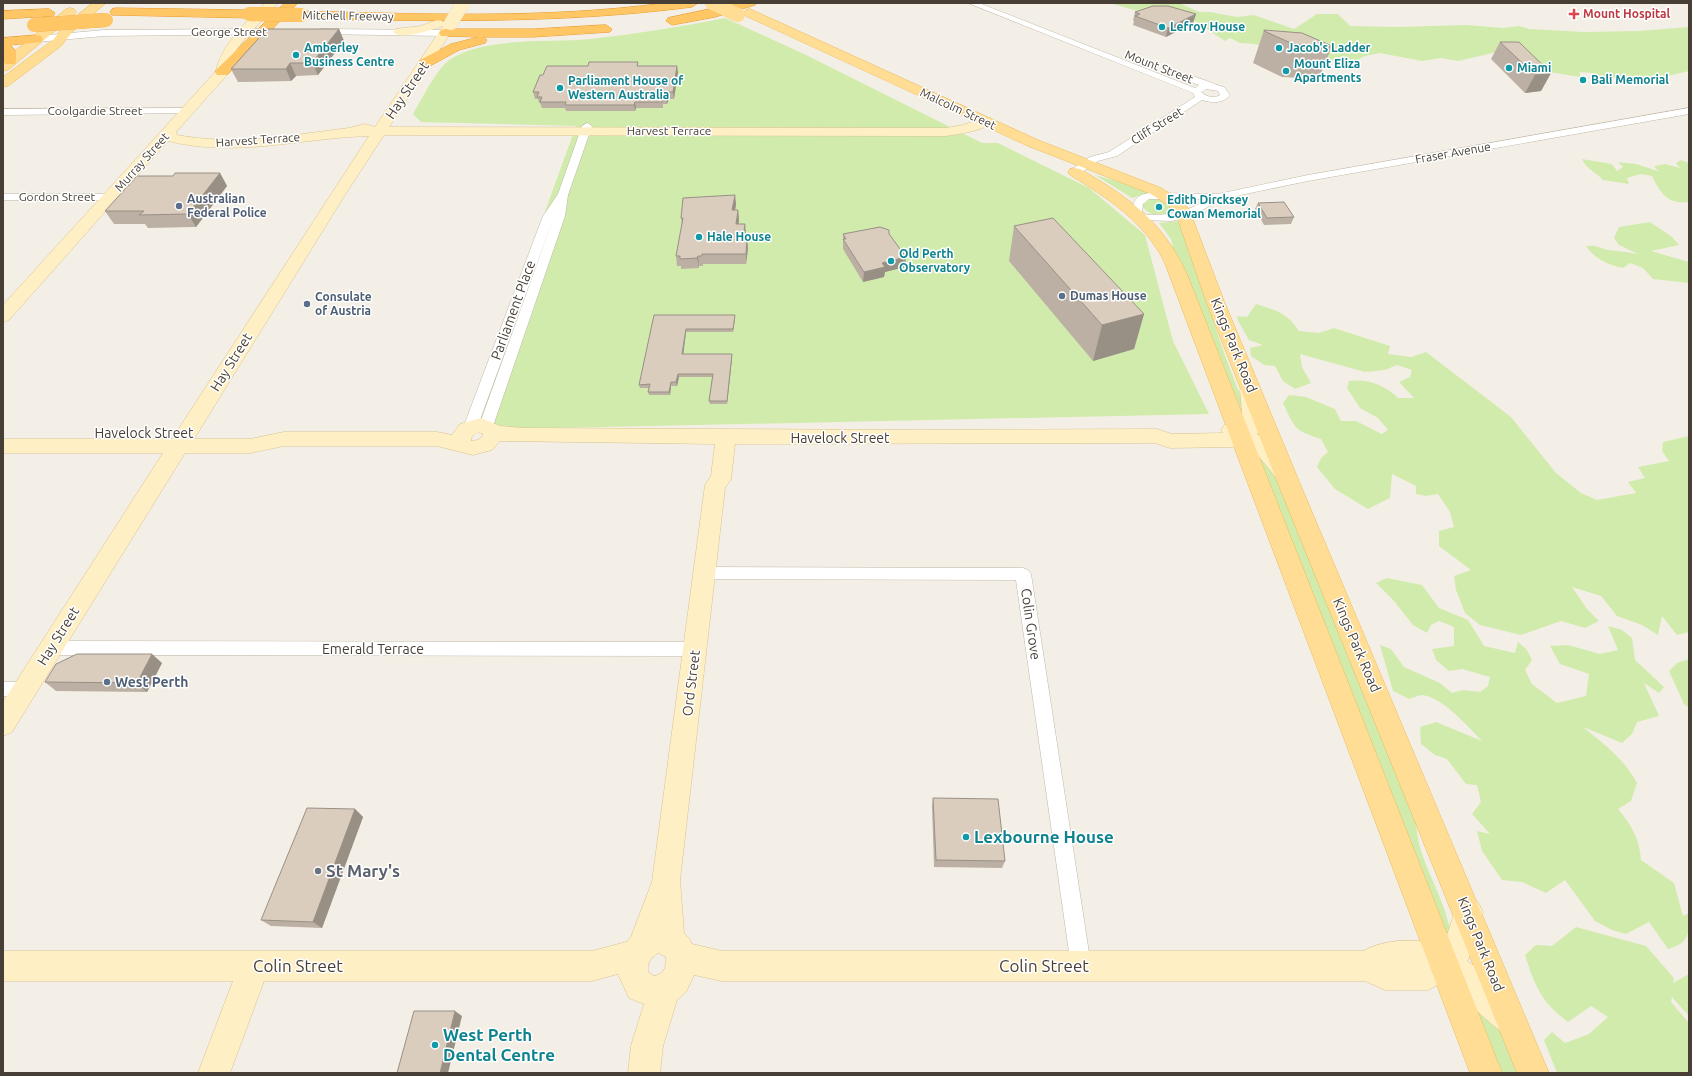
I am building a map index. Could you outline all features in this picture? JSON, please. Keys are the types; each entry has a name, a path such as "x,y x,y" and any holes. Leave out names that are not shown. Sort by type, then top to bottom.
{"highway":[{"path":"222,72 240,57 263,32 275,8 292,3"},
{"path":"504,5 590,3"},
{"name":"Mitchell Freeway","path":"3,15 116,12 538,17 613,13 692,3"},
{"path":"448,4 478,5"},
{"path":"275,8 279,20 288,30"},
{"path":"660,23 751,8"},
{"path":"18,27 106,20 216,14"},
{"path":"448,23 533,33"},
{"path":"425,63 441,53 462,44 533,33 618,28"},
{"path":"3,42 37,39"},
{"path":"3,46 10,51 6,74"}],"main road":[{"path":"6,74 37,39 82,3"},
{"path":"6,74 37,59 69,28 100,3"},
{"name":"Hay Street","path":"3,724 14,689 51,648 182,439 382,126 416,78 448,23 463,3"},
{"name":"Malcolm Street","path":"712,3 1080,169 1114,176 1163,195 1173,202 1184,215"},
{"name":"Malcolm Street","path":"730,3 751,8 976,121"},
{"name":"Murray Street","path":"3,316 169,133 222,72 225,57 245,32 275,8"},
{"path":"399,32 423,29 448,23"},
{"name":"Harvest Terrace","path":"416,78 420,89 411,103 410,114 422,124 438,126 586,129"},
{"name":"Harvest Terrace","path":"169,133 172,138 184,141 229,144 350,132 382,126 946,132 960,130 976,121"},
{"name":"Malcolm Street","path":"1080,169 1103,189 1138,215"},
{"name":"Kings Park Road","path":"1138,215 1160,239 1170,256 1205,342 1237,436 1445,963 1486,1073"},
{"name":"Kings Park Road","path":"1184,215 1215,301 1290,486 1468,912 1533,1073"},
{"path":"1237,436 1249,431 1252,426 1249,382"},
{"name":"Havelock Street","path":"3,433 56,439 182,439 250,446 284,439 437,439 477,435 998,438 1157,436 1170,441 1237,436"},
{"path":"1237,436 1269,454 1282,470 1290,486"},
{"name":"Ord Street","path":"646,1060 648,974 666,880 715,485 707,477 719,437"},
{"name":"Havelock Street","path":"3,446 56,439"},
{"name":"Ord Street","path":"648,974 681,972 676,949 666,880"},
{"name":"Colin Street","path":"3,966 592,966 648,974 722,966 1366,966 1385,975 1428,975 1445,963 1458,949 1468,912"},
{"name":"Colin Street","path":"648,974 656,938 676,949 722,966"},
{"path":"1445,963 1482,993 1499,1009 1516,1029"},
{"path":"214,1073 254,966"}],"street":[{"name":"Mount Street","path":"972,3 1099,52 1214,100 1223,97 1224,92 1179,74"},
{"name":"Mount Street","path":"994,3 1113,48 1099,52"},
{"path":"1019,21 1029,16"},
{"name":"George Street","path":"37,39 104,33 263,32 288,30"},
{"path":"314,32 399,32"},
{"name":"Cliff Street","path":"1080,169 1094,159 1113,154 1199,94 1200,87 1210,86"},
{"name":"Coolgardie Street","path":"3,112 188,111"},
{"name":"Fraser Avenue","path":"1218,197 1184,215 1166,219 1138,215 1138,203 1144,197 1163,195 1218,197 1308,178 1689,111"},
{"name":"Parliament Place","path":"477,435 560,216 563,195 586,129"},
{"path":"1113,154 1108,167 1114,176"},
{"name":"Gordon Street","path":"3,197 112,196"},
{"name":"Colin Grove","path":"704,573 1023,574 1081,966"},
{"name":"Emerald Terrace","path":"51,648 695,649"}],"green space":[{"path":"1109,3 1179,3 1199,12 1210,12 1237,17 1254,15 1294,29 1317,14 1338,14 1350,26 1396,27 1466,25 1503,28 1519,26 1529,29 1584,32 1639,31 1689,27 1689,71 1655,79 1619,76 1602,81 1592,73 1580,72 1580,77 1549,72 1497,52 1458,61 1441,58 1422,61 1380,53 1365,56 1355,61 1324,61 1255,44 1240,43 1230,38 1225,41 1190,18 1145,13"},
{"path":"725,18 804,54 982,143 998,143 1089,188 1145,235 1173,341 1209,414 466,430 576,126 421,122 413,114 434,79 448,61 462,53 497,44 590,39 641,33"},
{"path":"1582,159 1612,164 1617,171 1623,167 1618,162 1636,164 1658,171 1654,166 1665,164 1680,168 1676,163 1681,160 1689,163 1689,202 1675,202 1670,200 1658,188 1652,176 1641,174 1627,178 1629,184 1603,180 1586,165"},
{"path":"1095,175 1137,187 1150,193 1132,198"},
{"path":"1148,199 1163,200 1174,210 1173,213 1156,215 1145,210 1142,203"},
{"path":"1179,221 1182,223 1223,350 1248,416 1247,427 1175,255 1171,239 1159,223"},
{"path":"1650,222 1672,237 1679,245 1651,251 1689,262 1689,283 1653,279 1643,268 1630,263 1623,268 1612,265 1602,261 1586,246 1596,246 1608,250 1638,254 1619,245 1614,238 1619,227"},
{"path":"1256,304 1285,316 1299,331 1319,333 1334,328 1390,346 1388,354 1411,357 1426,352 1511,417 1556,473 1581,493 1597,500 1636,493 1628,482 1645,478 1638,467 1669,461 1662,451 1663,442 1689,436 1689,632 1677,635 1662,616 1658,635 1642,625 1617,616 1601,596 1572,587 1587,609 1599,621 1585,628 1561,621 1521,635 1480,625 1465,613 1456,590 1454,576 1471,570 1439,546 1439,531 1454,527 1450,512 1438,494 1426,496 1416,494 1416,486 1392,474 1390,498 1368,509 1335,489 1317,467 1321,458 1328,452 1321,439 1300,431 1296,427 1283,403 1289,395 1306,397 1335,409 1341,421 1356,421 1382,434 1388,430 1378,418 1360,408 1347,388 1349,381 1370,382 1382,386 1398,398 1414,398 1399,382 1410,377 1412,370 1397,365 1385,370 1365,372 1300,354 1302,367 1311,383 1295,389 1283,381 1275,366 1264,365 1251,356 1250,348 1263,345 1249,340 1238,321 1237,316 1247,317"},
{"path":"1255,450 1274,468 1416,823 1418,841 1424,861 1449,923 1450,944"},
{"path":"1387,578 1422,585 1439,608 1468,620 1484,646 1515,653 1518,642 1527,650 1532,660 1525,670 1532,684 1557,703 1586,696 1589,674 1560,664 1550,646 1568,645 1600,654 1618,650 1608,626 1622,630 1632,638 1635,660 1664,687 1659,693 1644,683 1659,716 1637,722 1632,734 1622,743 1583,727 1620,759 1637,783 1631,801 1618,809 1627,820 1637,839 1641,860 1674,883 1683,916 1689,913 1687,936 1681,944 1668,949 1649,922 1626,934 1612,930 1595,921 1565,880 1546,893 1522,882 1502,880 1482,851 1477,831 1490,834 1472,814 1481,802 1477,785 1466,784 1447,759 1435,755 1421,744 1420,727 1436,722 1482,741 1462,720 1438,701 1422,695 1409,699 1393,691 1380,645 1391,649 1404,667 1440,683 1452,693 1463,690 1480,692 1488,686 1490,677 1462,669 1449,671 1436,660 1432,649 1454,646 1454,627 1439,621 1431,625 1427,633 1413,625 1394,601 1376,583"},
{"path":"1689,659 1689,708 1684,704 1669,671 1677,663"},
{"path":"1576,927 1646,946 1674,978 1673,983 1689,974 1689,1016 1672,997 1671,1002 1689,1023 1689,1073 1557,1073 1544,1040 1552,1032 1565,1043 1589,1034 1608,1017 1591,1006 1568,1022 1551,1007 1540,993 1525,955 1536,945 1552,946"},
{"path":"1466,993 1496,1021 1519,1073 1494,1073"}],"building":[{"path":"1153,6 1168,6 1196,14 1168,28 1135,16 1140,14 1135,12"},
{"path":"267,29 339,29 312,63 290,63 286,69 231,69"},
{"path":"1264,30 1302,33 1332,46 1293,44"},
{"path":"1500,42 1519,42 1551,73 1535,75"},
{"name":"Parliament House of Western Australia","path":"589,62 638,62 637,66 677,66 673,92 668,92 666,97 662,97 662,102 635,102 634,105 565,105 566,102 540,102 542,97 537,97 539,92 533,92 540,75 543,75 547,66 588,66"},
{"path":"175,173 220,173 188,214 139,215 144,211 105,211 137,176 173,176"},
{"name":"Hale House","path":"735,195 732,210 738,210 736,224 745,224 743,238 747,238 746,254 702,254 702,256 698,256 697,258 680,259 680,256 676,256 683,218 681,218 683,198"},
{"path":"1284,202 1294,217 1267,218 1258,203"},
{"path":"1053,218 1144,314 1102,325 1014,226"},
{"path":"880,227 889,230 889,234 906,257 882,263 885,267 864,272 843,239 846,239 843,234"},
{"path":"654,315 735,315 733,329 686,329 682,354 732,354 727,401 709,401 713,374 678,374 676,382 671,382 669,392 648,392 650,384 639,385"},
{"path":"77,654 152,654 137,683 45,682 56,664"},
{"name":"Lexbourne House","path":"933,798 998,799 1005,861 936,860"},
{"name":"St Mary's","path":"307,808 355,809 313,922 261,920"},
{"name":"West Perth Dental Centre","path":"414,1011 455,1011 440,1073 397,1073"}],"place":[{"name":"Mount Hospital","path":"1574,14"},
{"name":"Lefroy House","path":"1162,27"},
{"name":"Jacob's Ladder","path":"1279,48"},
{"name":"Amberley Business Centre","path":"296,55"},
{"name":"Miami","path":"1509,68"},
{"name":"Mount Eliza Apartments","path":"1286,71"},
{"name":"Bali Memorial","path":"1583,80"},
{"name":"Parliament House of Western Australia","path":"560,88"},
{"name":"Australian Federal Police","path":"179,206"},
{"name":"Edith Dircksey Cowan Memorial","path":"1159,207"},
{"name":"Hale House","path":"699,237"},
{"name":"Old Perth Observatory","path":"891,261"},
{"name":"Dumas House","path":"1062,296"},
{"name":"Consulate of Austria","path":"307,304"},
{"name":"West Perth","path":"107,682"},
{"name":"Lexbourne House","path":"966,837"},
{"name":"St Mary's","path":"318,871"},
{"name":"West Perth Dental Centre","path":"435,1045"}]}
